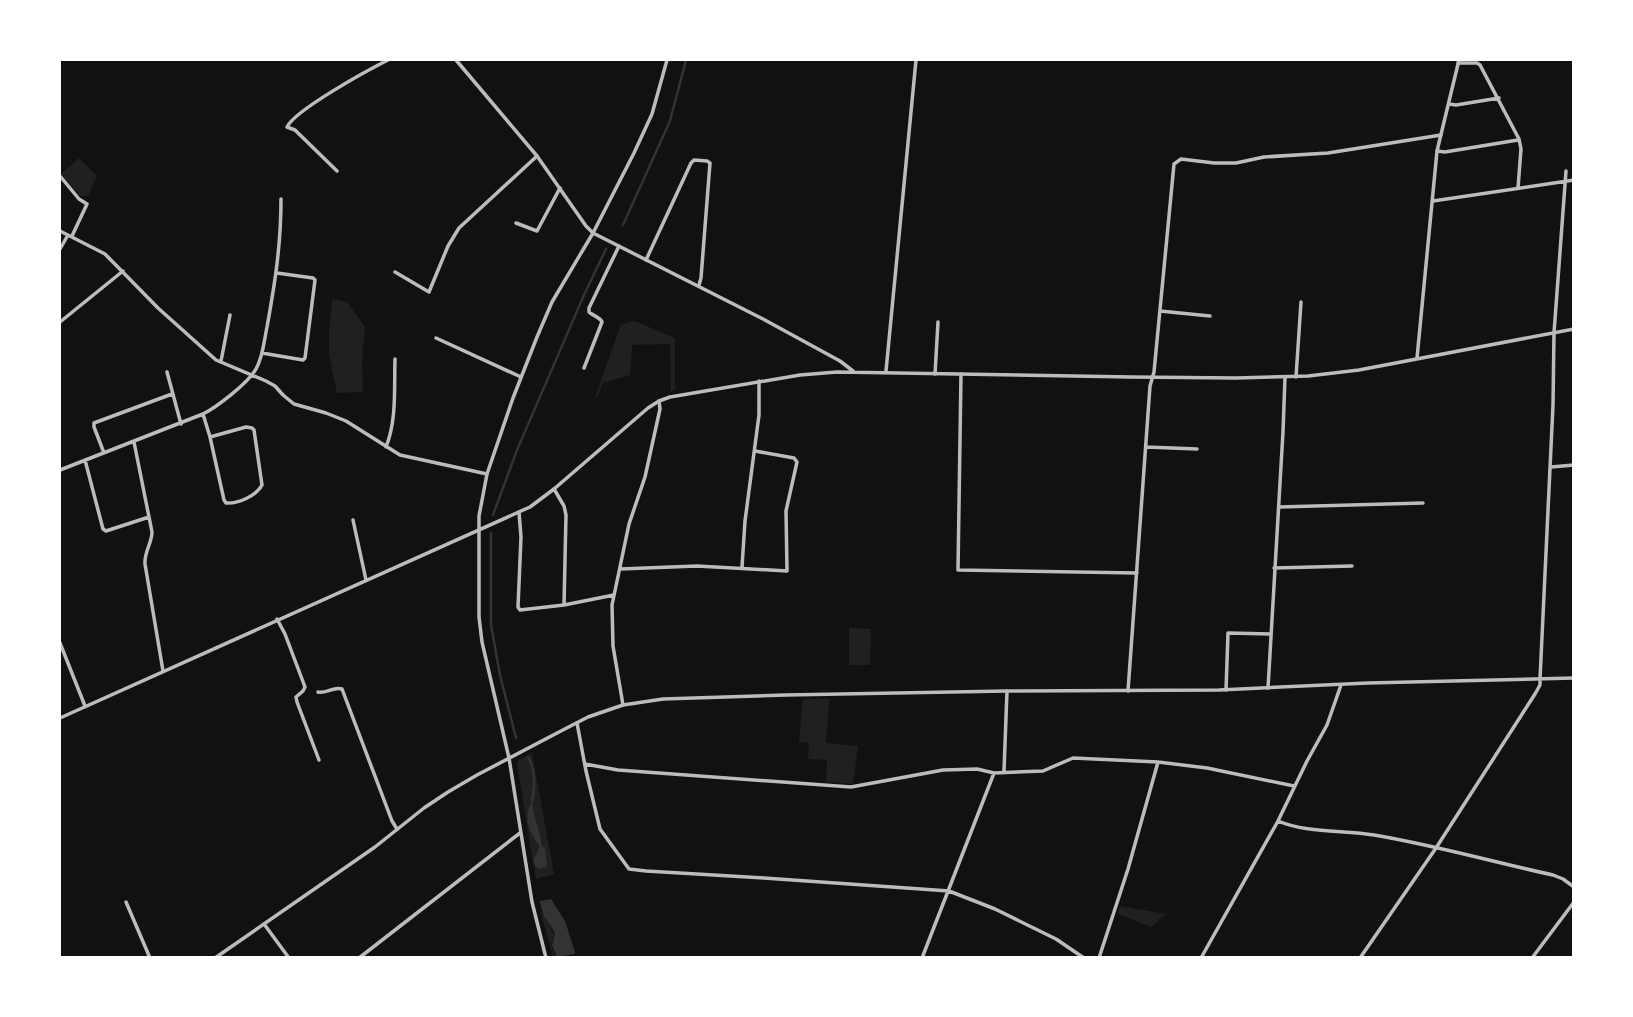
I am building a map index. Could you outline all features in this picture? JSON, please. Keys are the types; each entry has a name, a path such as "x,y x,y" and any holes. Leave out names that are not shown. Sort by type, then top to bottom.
{"street":[{"path":"337,171 295,130 287,127 288,123 348,82 388,60"},
{"path":"456,60 537,156 593,233 840,360 855,372"},
{"path":"546,957 532,902 509,758 480,630 479,516 487,474 552,302 593,233 634,153 652,114 667,60"},
{"path":"886,372 916,60"},
{"path":"1417,358 1437,151 1459,62 1480,65 1519,139 1521,149 1518,188"},
{"path":"1448,104 1499,98"},
{"path":"1128,691 1150,386 1174,164 1181,159 1236,163 1264,157 1328,153 1441,135"},
{"path":"1437,151 1445,152 1519,139"},
{"path":"395,272 429,292 448,246 459,228 537,156"},
{"path":"646,260 691,163 694,160 707,161 710,163 701,278 698,285"},
{"path":"1360,957 1436,848 1539,685 1554,333 1566,171"},
{"path":"60,176 79,199 87,204 60,249"},
{"path":"1433,201 1573,180"},
{"path":"516,223 537,231 560,188"},
{"path":"60,470 203,414 216,407 256,370 262,353 277,273 281,239 281,199"},
{"path":"60,231 105,254 186,334 221,362 272,384 294,404 341,418 405,457 487,474"},
{"path":"584,368 602,324 601,319 589,312 589,308 619,246"},
{"path":"60,322 122,271"},
{"path":"262,353 303,360 305,358 315,281 313,278 277,273"},
{"path":"1296,377 1301,302"},
{"path":"1160,312 1210,316"},
{"path":"221,362 230,315"},
{"path":"935,374 938,322"},
{"path":"60,718 519,512 538,502 648,408 670,397 800,375 855,372 1296,377 1343,373 1573,329"},
{"path":"436,338 522,377"},
{"path":"386,447 393,413 395,359"},
{"path":"167,372 181,424"},
{"path":"961,374 958,570 1137,573"},
{"path":"1268,688 1284,377"},
{"path":"742,567 745,521 759,415 759,381"},
{"path":"104,453 94,423 172,394"},
{"path":"623,705 611,626 614,595 629,524 648,463 660,410 659,401"},
{"path":"203,414 226,503 233,503 258,491 261,485 255,433 252,428 246,427 210,437"},
{"path":"134,442 152,536 145,554 145,564 163,671"},
{"path":"1146,447 1197,449"},
{"path":"620,569 697,565 787,571 786,511 797,462 794,458 755,451"},
{"path":"85,460 103,529 106,531 149,517"},
{"path":"1550,467 1573,465"},
{"path":"554,489 566,515 564,605"},
{"path":"1279,507 1423,503"},
{"path":"519,512 520,610 614,595"},
{"path":"353,520 366,579"},
{"path":"1274,568 1352,566"},
{"path":"278,619 304,687 296,698 319,760"},
{"path":"1226,690 1228,633 1271,634"},
{"path":"60,643 85,706"},
{"path":"215,957 374,847 448,792 577,723 623,705 663,699 1007,691 1226,690 1573,678"},
{"path":"1201,957 1278,821 1327,725 1341,685"},
{"path":"318,692 342,689 397,829"},
{"path":"1003,771 1007,691"},
{"path":"577,723 600,829 629,869 949,891 1007,915 1056,939 1084,957"},
{"path":"585,764 618,771 851,787 943,770 976,769 994,773 1043,771 1073,758 1158,762 1207,768 1294,786"},
{"path":"1099,957 1129,869 1158,762"},
{"path":"922,957 994,773"},
{"path":"1278,821 1294,827 1373,835 1436,848 1553,875 1573,887"},
{"path":"359,957 520,833"},
{"path":"126,902 150,957"},
{"path":"1532,957 1573,902"},
{"path":"264,924 289,957"}],"shaded area":[{"path":"79,158 97,176 88,196 80,196 61,174"},
{"path":"332,299 347,302 365,327 363,392 337,393 329,354"},
{"path":"635,321 675,338 675,390 671,391 670,344 632,345 630,375 603,383 595,397 621,324"},
{"path":"849,628 871,629 870,665 849,665"},
{"path":"803,699 829,699 826,743 858,746 853,784 826,782 827,760 808,759 809,743 799,742"},
{"path":"532,753 554,874 536,879 542,914 554,934 551,944 556,957 553,957 542,917 517,763"},
{"path":"532,800 542,847 545,847 547,867 538,869 534,859 539,846 527,819"},
{"path":"551,899 565,921 574,954 557,957 552,945 555,933 543,915 540,901"},
{"path":"1120,906 1166,914 1151,927 1118,914"}],"waterway":[{"path":"623,225 670,121 686,60"},
{"path":"493,515 517,450 606,249"},
{"path":"491,533 491,625 516,738"},
{"path":"528,757 534,778 532,801"}]}
